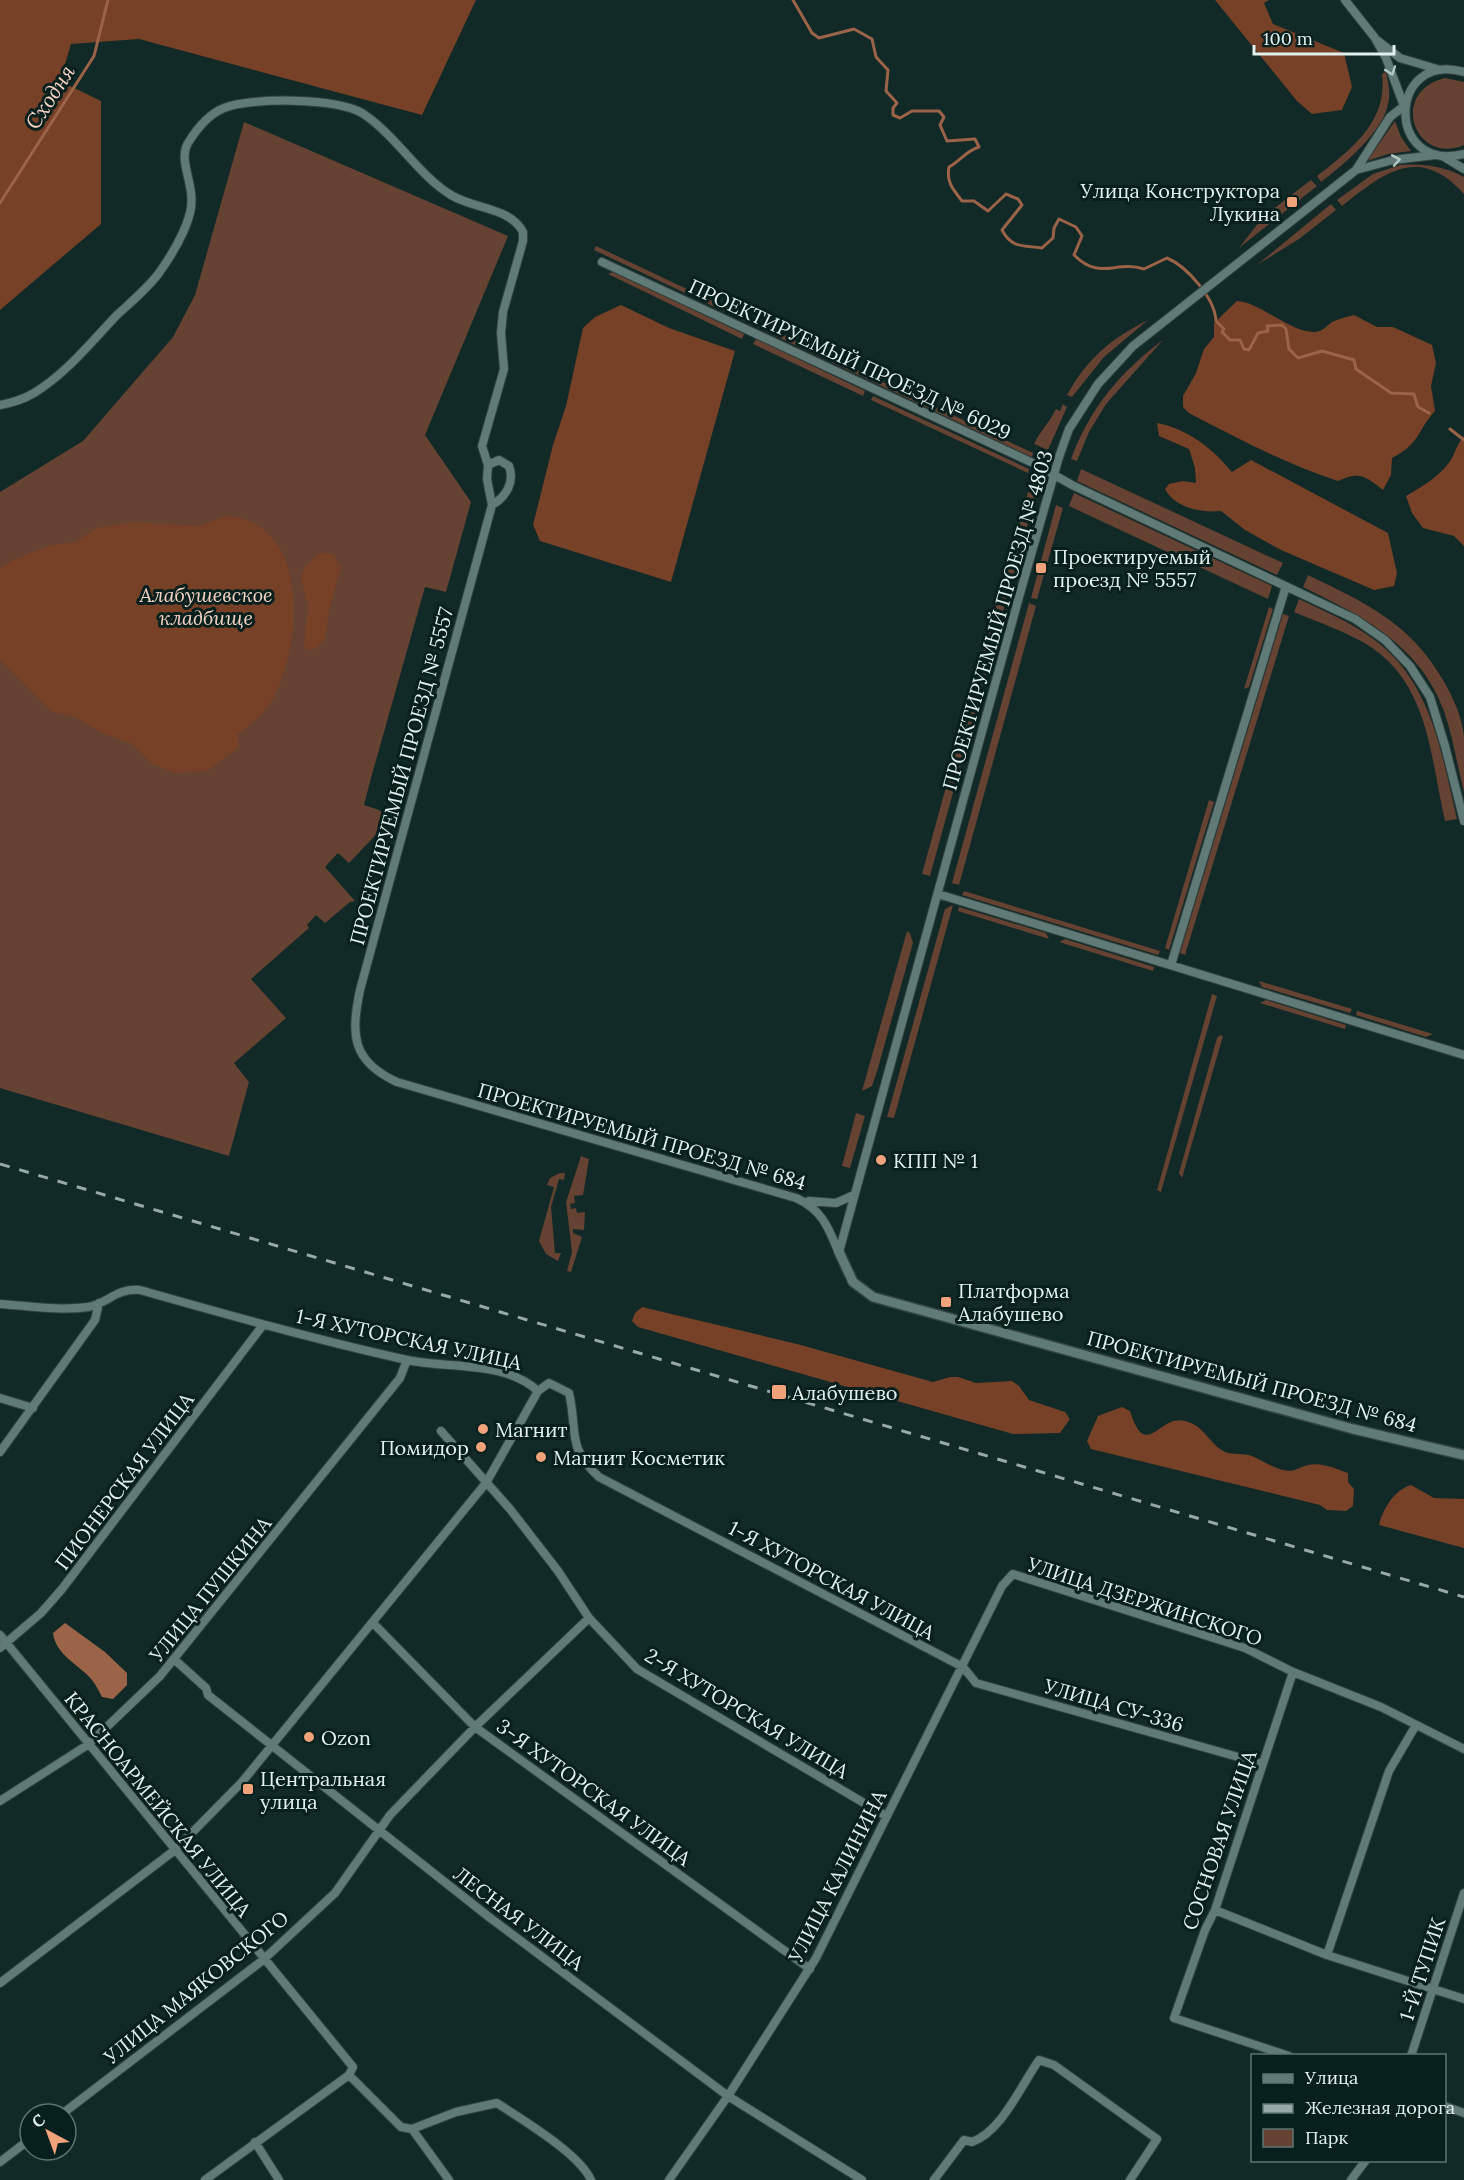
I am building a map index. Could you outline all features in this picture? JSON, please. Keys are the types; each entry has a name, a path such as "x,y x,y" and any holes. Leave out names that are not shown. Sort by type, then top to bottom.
{"street":[{"path":"1345,0 1375,38 1390,67 1404,106 1404,116 1410,134 1424,149 1464,169"},
{"path":"1375,38 1400,58 1441,69 1463,70"},
{"name":"ПРОЕКТИРУЕМЫЙ ПРОЕЗД № 4803","path":"839,1252 1054,475 1070,429 1098,384 1133,346 1356,170 1390,117 1404,106 1414,85 1431,72 1441,69"},
{"path":"0,405 32,394 55,379 158,274 185,229 191,212 193,190 184,160 185,149 200,126 222,108 244,103 323,102 349,106 362,113 451,195 511,218 523,232 523,241 503,312 501,333 504,369 482,446 488,465"},
{"name":"ПРОЕКТИРУЕМЫЙ ПРОЕЗД № 4803","path":"1356,170 1393,160 1464,154"},
{"name":"ПРОЕКТИРУЕМЫЙ ПРОЕЗД № 6029","path":"602,262 1354,619 1385,640 1410,666 1436,713 1464,821"},
{"name":"ПРОЕКТИРУЕМЫЙ ПРОЕЗД № 5557","path":"362,1055 353,1029 360,990 492,505 487,479 488,465 499,460 509,466 511,472 507,491 501,500 492,505"},
{"path":"1171,965 1286,586"},
{"path":"938,894 1464,1055"},
{"name":"ПРОЕКТИРУЕМЫЙ ПРОЕЗД № 684","path":"362,1055 376,1071 397,1082 796,1198 816,1209 824,1220 853,1282 873,1297 1353,1429 1464,1455"},
{"path":"796,1198 828,1204 854,1196"},
{"name":"1-Я ХУТОРСКАЯ УЛИЦА","path":"0,1304 91,1307 119,1292 140,1290 407,1360 483,1368 525,1379 538,1391 549,1383 568,1393 577,1450 585,1464 599,1477 963,1667"},
{"path":"0,1452 95,1320 99,1303"},
{"name":"ПИОНЕРСКАЯ УЛИЦА","path":"3,1646 62,1589 263,1324"},
{"name":"УЛИЦА ПУШКИНА","path":"0,1801 89,1744 175,1660 400,1378 407,1360"},
{"path":"0,1983 175,1850 273,1748 486,1483 538,1391"},
{"path":"0,1398 33,1408"},
{"name":"2-Я ХУТОРСКАЯ УЛИЦА","path":"441,1431 510,1509 558,1571 589,1618 637,1669 886,1816"},
{"name":"УЛИЦА КАЛИНИНА","path":"669,2180 728,2096 810,1968 1002,1586 1013,1574"},
{"name":"УЛИЦА ДЗЕРЖИНСКОГО","path":"1013,1574 1245,1648 1293,1672 1381,1707 1464,1749"},
{"name":"УЛИЦА МАЯКОВСКОГО","path":"78,2102 263,1960 335,1893 367,1850 378,1829 475,1727 589,1618"},
{"name":"3-Я ХУТОРСКАЯ УЛИЦА","path":"374,1624 475,1727 810,1968"},
{"name":"КРАСНОАРМЕЙСКАЯ УЛИЦА","path":"0,1635 3,1646 89,1744 352,2067 350,2075 401,2127 412,2129 449,2180"},
{"name":"ЛЕСНАЯ УЛИЦА","path":"175,1660 206,1688 208,1695 498,1924 728,2096 862,2180"},
{"name":"УЛИЦА СУ-336","path":"963,1667 976,1683 1263,1764"},
{"name":"СОСНОВАЯ УЛИЦА","path":"1286,2054 1174,2018 1205,1930 1215,1910 1293,1672"},
{"path":"1328,1954 1389,1771 1416,1725"},
{"name":"1-Й ТУПИК","path":"1411,2054 1464,1893"},
{"path":"1215,1910 1328,1954 1464,1999"},
{"path":"934,2180 964,2140 972,2142 986,2137 996,2126 1039,2060 1054,2065 1157,2139 1130,2180"},
{"path":"205,2180 350,2075"},
{"path":"412,2129 456,2112 497,2103 553,2141 587,2172 591,2180"},
{"path":"1446,2107 1464,2113"},
{"path":"255,2142 279,2180"},
{"path":"0,2162 18,2148"},
{"path":"1351,2180 1364,2162"}],"green space":[{"path":"0,0 476,0 422,115 139,39 71,44 60,81 101,101 101,224 0,310"},
{"path":"1215,0 1269,0 1264,3 1273,24 1344,53 1352,87 1342,110 1312,114 1297,101"},
{"path":"1386,72 1389,100 1385,115 1361,148 1321,182 1317,176 1354,145 1373,120 1382,91 1382,74"},
{"path":"1445,78 1464,82 1464,145 1447,149 1432,145 1421,137 1415,125 1413,111 1417,97 1427,86"},
{"path":"1395,121 1401,137 1411,151 1388,154 1367,161"},
{"name":"Алабушевское кладбище","path":"244,122 508,236 425,435 471,502 446,592 425,587 364,805 379,810 390,820 349,863 338,853 325,867 355,901 350,902 325,923 316,915 307,925 309,928 251,979 286,1018 234,1063 249,1082 229,1156 0,1088 0,492 83,441 173,337 195,295"},
{"path":"1400,165 1433,166 1456,173 1464,177 1464,194 1448,179 1432,170 1417,167 1402,169 1387,175 1372,183 1342,206 1337,200 1373,174"},
{"path":"1311,180 1317,186 1239,248 1263,217"},
{"path":"1331,204 1336,210 1299,239 1257,265"},
{"path":"596,246 1033,453 1032,457 594,250"},
{"path":"613,272 744,334 742,339 608,274"},
{"path":"1237,301 1257,307 1289,325 1310,332 1320,331 1332,322 1354,315 1377,327 1393,327 1432,345 1436,363 1431,386 1435,411 1413,442 1392,458 1391,475 1383,490 1362,476 1352,476 1338,481 1300,467 1225,432 1189,413 1183,407 1183,396 1196,373 1204,349 1214,337 1214,323"},
{"path":"621,305 669,328 735,351 671,582 540,541 533,525 553,445 566,406 583,328 595,317"},
{"path":"1148,320 1104,357 1072,397 1067,395 1091,360 1122,335"},
{"path":"756,339 865,391 863,396 753,344"},
{"path":"1163,340 1106,404 1089,432 1077,461 1071,459 1087,423 1108,392 1133,365"},
{"path":"873,396 1029,469 1028,473 871,400"},
{"path":"1063,404 1067,407 1048,450 1034,444 1056,409 1060,411"},
{"path":"1157,423 1179,430 1199,441 1232,472 1251,460 1388,533 1397,573 1394,586 1374,590 1281,550 1245,530 1221,511 1197,510 1175,501 1165,489 1169,484 1183,481 1196,483 1195,468 1189,449 1159,436"},
{"path":"1464,436 1464,546 1454,536 1423,528 1412,513 1406,496 1438,475 1452,458"},
{"path":"1081,469 1283,563 1277,575 1077,481"},
{"path":"1028,492 1036,494 1009,592 1001,589"},
{"path":"1074,493 1272,586 1268,599 1069,506"},
{"path":"1056,505 1063,508 1037,599 1031,598"},
{"path":"226,516 254,523 274,540 286,562 293,590 294,619 283,676 273,699 262,714 237,735 239,747 207,771 175,773 151,763 133,744 104,734 75,717 53,712 0,660 0,568 13,560 48,546 75,542 97,528 132,522 198,526"},
{"path":"320,553 333,554 341,567 329,610 325,638 317,648 308,650 304,646 308,606 301,578 305,566"},
{"path":"1308,575 1368,605 1401,629 1430,660 1450,693 1461,722 1464,736 1464,792 1444,711 1420,668 1387,635 1347,609 1303,587"},
{"path":"999,595 1007,597 930,876 922,874"},
{"path":"1299,599 1364,632 1392,655 1408,675 1421,696 1431,720 1457,819 1445,821 1424,722 1403,679 1387,660 1366,644 1294,612"},
{"path":"1029,603 1036,606 959,885 952,883"},
{"path":"1269,607 1273,609 1249,687 1244,689"},
{"path":"1283,614 1289,616 1185,955 1180,953"},
{"path":"1209,800 1214,802 1169,950 1165,948"},
{"path":"964,891 1160,951 1158,955 962,895"},
{"path":"953,905 894,1118 887,1117 945,909"},
{"path":"959,907 1046,933 1049,939 958,911"},
{"path":"907,931 913,943 878,1068 872,1086 862,1091"},
{"path":"1065,939 1154,967 1153,971 1059,942"},
{"path":"1259,981 1352,1009 1350,1013 1262,987"},
{"path":"1212,994 1217,996 1161,1192 1157,1190"},
{"path":"1266,1000 1346,1025 1345,1029 1260,1003"},
{"path":"1357,1011 1433,1034 1426,1037 1356,1015"},
{"path":"1220,1035 1223,1036 1182,1178 1179,1173 1217,1038"},
{"path":"856,1113 865,1116 850,1168 842,1166"},
{"path":"581,1156 589,1159 583,1195 574,1196 575,1203 570,1204 571,1209 576,1208 577,1213 585,1212 584,1230 573,1229 573,1233 582,1237 571,1272 567,1271 572,1252 566,1202"},
{"path":"565,1173 564,1180 559,1179 551,1207 555,1253 561,1253 558,1261 546,1254 539,1241 554,1187 547,1185 550,1178"},
{"path":"642,1307 797,1344 933,1382 950,1377 976,1383 1012,1381 1019,1386 1029,1400 1065,1412 1070,1419 1060,1433 1013,1434 638,1327 632,1321 635,1313"},
{"path":"1122,1407 1130,1411 1136,1426 1142,1433 1148,1435 1168,1424 1185,1421 1192,1423 1225,1452 1252,1456 1286,1471 1318,1464 1348,1473 1348,1482 1354,1489 1353,1506 1346,1511 1327,1510 1320,1505 1091,1449 1087,1441 1098,1416"},
{"path":"1411,1485 1434,1498 1464,1499 1464,1548 1379,1525 1383,1513 1394,1496"}],"shaded area":[{"path":"65,1623 105,1652 127,1673 127,1685 113,1699 102,1697 87,1674 59,1648 53,1633"}],"waterway":[{"name":"Сходня","path":"0,203 94,56 108,0"},
{"name":"Сходня","path":"793,0 812,33 819,38 854,29 872,39 876,57 888,70 886,91 897,103 893,108 893,115 900,118 912,111 939,111 944,117 940,125 947,141 975,139 979,147 949,167 949,181 962,201 974,201 988,211 1006,194 1018,199 1022,205 1002,230 1014,243 1042,248 1053,238 1054,228 1059,219 1076,227 1082,236 1074,255 1092,267 1144,269 1167,258 1175,262 1199,285 1211,303 1216,321 1224,329 1222,332 1230,340 1240,340 1244,349 1249,350 1258,333 1268,331 1267,326 1282,325 1286,329 1289,349 1298,358 1322,351 1354,360 1356,369 1391,393 1414,394 1418,407 1429,413"},
{"name":"Сходня","path":"1450,429 1464,440"}],"railway":[{"path":"0,1164 1464,1597"}],"place":[{"name":"Улица Конструктора Лукина","path":"1292,202"},
{"name":"Проектируемый проезд № 5557","path":"1041,568"},
{"name":"КПП № 1","path":"881,1160"},
{"name":"Платформа Алабушево","path":"946,1302"},
{"name":"Алабушево","path":"779,1392"},
{"name":"Магнит","path":"483,1429"},
{"name":"Помидор","path":"481,1447"},
{"name":"Магнит Косметик","path":"541,1457"},
{"name":"Ozon","path":"309,1737"},
{"name":"Центральная улица","path":"248,1789"}]}
